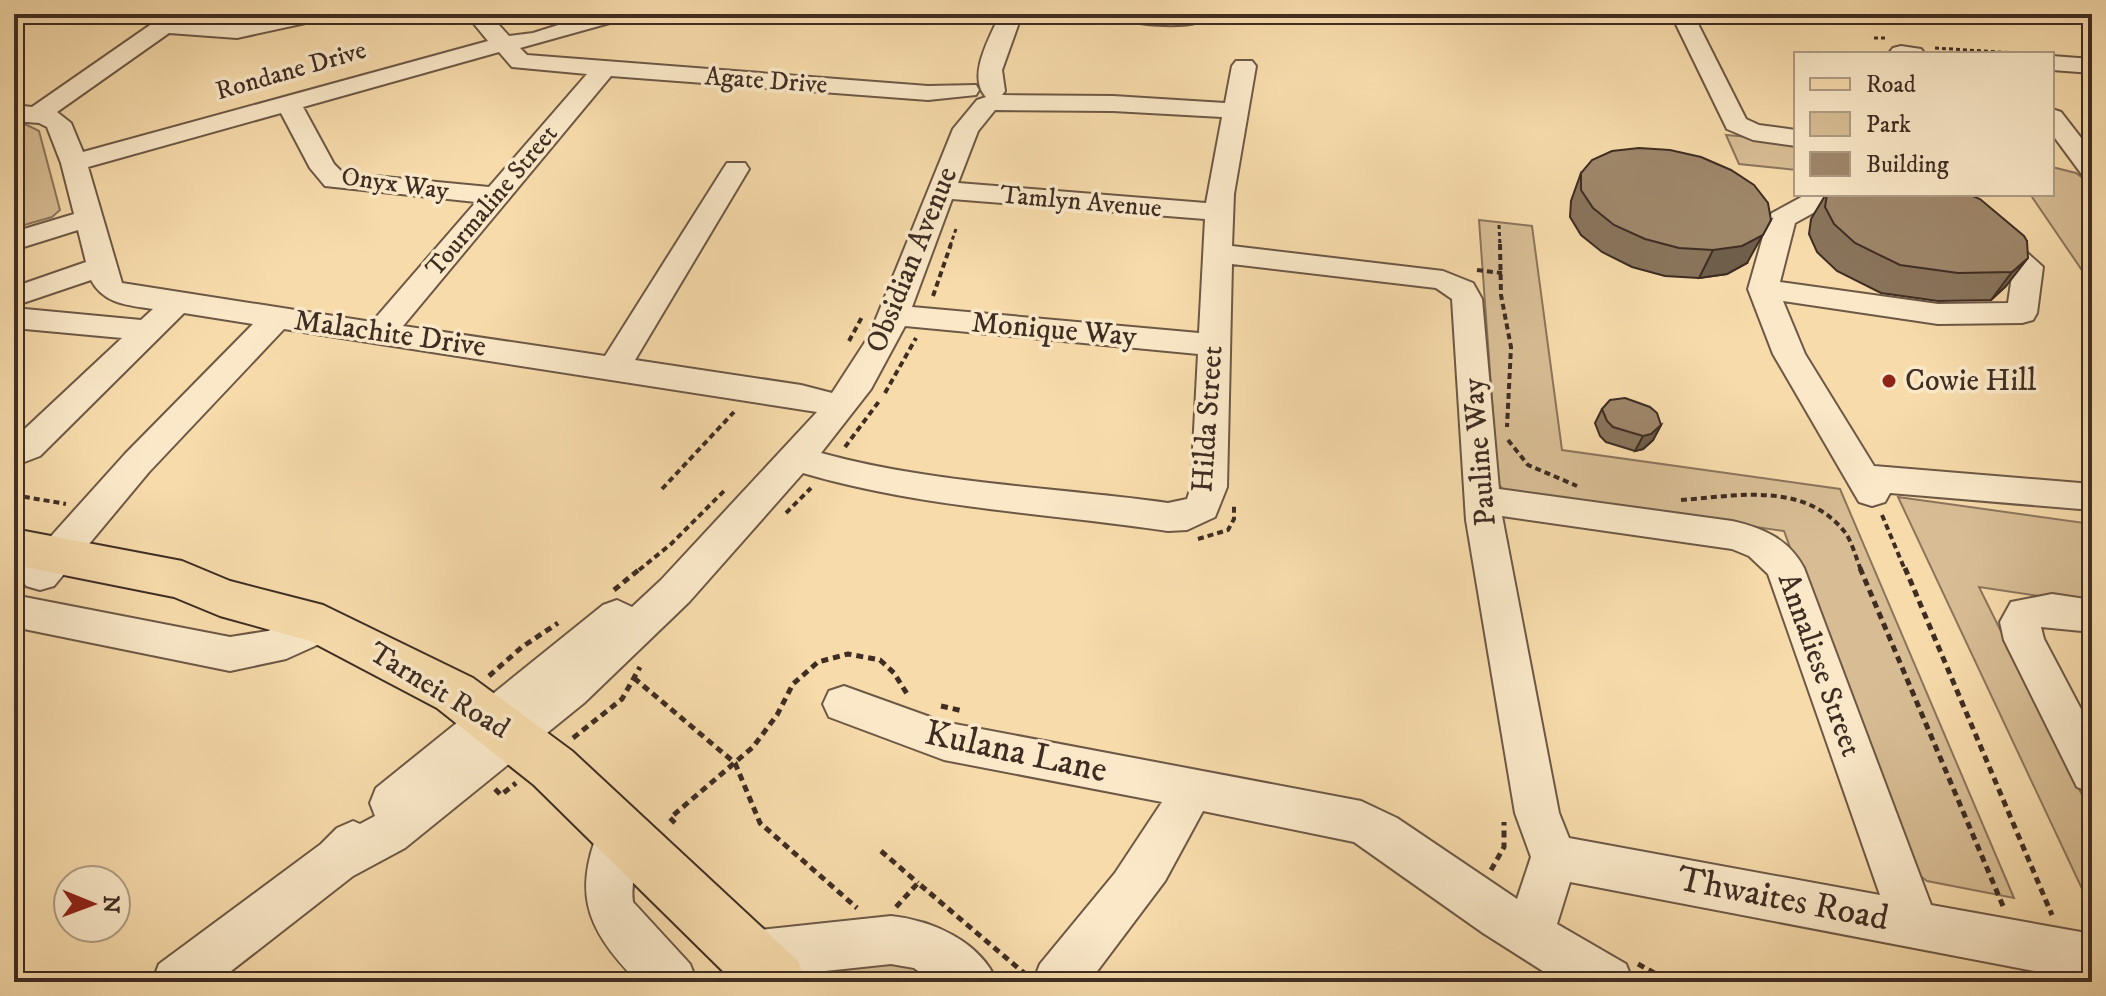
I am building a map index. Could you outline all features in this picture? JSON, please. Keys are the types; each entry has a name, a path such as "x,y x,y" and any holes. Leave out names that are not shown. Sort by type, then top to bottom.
{"main road":[{"name":"Tarneit Road","path":"28,568 174,600 220,597 323,625 455,693 502,726 621,830 764,969"}],"street":[{"path":"36,117 172,20 237,31 316,14"},
{"name":"Agate Drive","path":"477,14 520,62 978,97 1122,102 1235,111"},
{"name":"Rondane Drive","path":"74,163 502,44 536,39 616,14"},
{"name":"Obsidian Avenue","path":"178,982 337,860 389,833 502,726 569,690 770,508 811,464 841,407 874,357 910,316 956,191 978,97 1011,14"},
{"path":"1122,14 1192,19"},
{"path":"1682,14 1736,124 1753,132 1794,138"},
{"path":"1897,46 1922,51"},
{"path":"2054,63 2092,66"},
{"name":"Hilda Street","path":"811,464 963,491 1168,517 1187,516 1202,507 1209,487 1219,212 1244,66"},
{"name":"Tourmaline Street","path":"380,333 604,69"},
{"name":"Onyx Way","path":"288,103 323,168 335,180 496,196"},
{"name":"Malachite Drive","path":"36,117 74,163 102,266 111,289 125,295 801,396 841,407"},
{"path":"2054,120 2091,169"},
{"path":"2054,164 2091,169"},
{"path":"614,368 736,169"},
{"name":"Tamlyn Avenue","path":"956,191 1219,212"},
{"path":"1823,196 1782,219 1763,289 1789,354 1868,485 2092,497"},
{"path":"1763,289 1938,314 2022,313 2028,267 1963,210 1909,196"},
{"path":"14,241 89,218"},
{"name":"Pauline Way","path":"1217,253 1443,280 1462,290 1470,308 1482,500 1537,813 1554,857"},
{"path":"14,297 102,266"},
{"path":"14,454 28,447 177,303"},
{"name":"Monique Way","path":"910,316 1214,345"},
{"path":"14,318 148,331"},
{"path":"276,318 137,463 108,500 28,568 230,654 272,647 323,625"},
{"name":"Annaliese Street","path":"1482,500 1732,535 1755,542 1776,555 1785,568 1914,924"},
{"path":"2092,616 2041,609 2025,613 2020,622 2024,640 2092,773"},
{"name":"Kulana Lane","path":"844,704 944,741 1361,822 1386,835 1435,872 1608,982"},
{"path":"1058,982 1157,856 1178,821 1191,788"},
{"path":"621,830 610,881 610,904 635,942 672,982"},
{"path":"1530,934 1554,857"},
{"name":"Thwaites Road","path":"1554,857 2080,956"},
{"name":"Tarneit Road","path":"764,969 891,940 915,943 938,953 972,982"}],"path":[{"path":"1874,38 1897,46"},
{"path":"1922,51 1959,52"},
{"path":"770,508 811,464 860,429 889,387 910,316 956,191"},
{"path":"662,489 742,404"},
{"path":"1868,485 2080,956"},
{"path":"1185,539 1209,538 1228,530 1234,519 1234,503"},
{"path":"634,678 735,763 760,823 891,940"},
{"path":"1488,875 1504,847 1506,831 1501,809"},
{"path":"881,851 918,883"}],"green space":[{"path":"14,124 27,125 39,131 60,210 52,217 14,228"},
{"path":"1726,135 1794,141 1794,170 1739,164"},
{"path":"2054,168 2076,173 2092,185 2092,285 2031,196 2054,196"},
{"path":"1479,220 1532,226 1562,450 1840,489 2014,898 1927,881 1907,866 1784,531 1504,491 1498,483"},
{"path":"1898,497 2092,524 2092,604 1979,587 2092,815 2092,910"},
{"path":"884,954 951,982 818,982 821,970"}],"building":[{"path":"1639,148 1670,150 1701,157 1731,170 1754,185 1768,203 1771,220 1763,235 1742,246 1713,250 1679,248 1645,239 1614,225 1593,208 1581,190 1581,173 1592,160 1612,151"},
{"path":"1827,196 1973,196 2024,236 2028,258 2012,272 1958,273 1900,265 1855,243 1834,224 1825,207"},
{"path":"1625,398 1650,407 1657,413 1661,425 1651,434 1643,436 1613,427 1602,409 1610,400"}],"place":[{"name":"Cowie Hill","path":"1889,381"}]}
